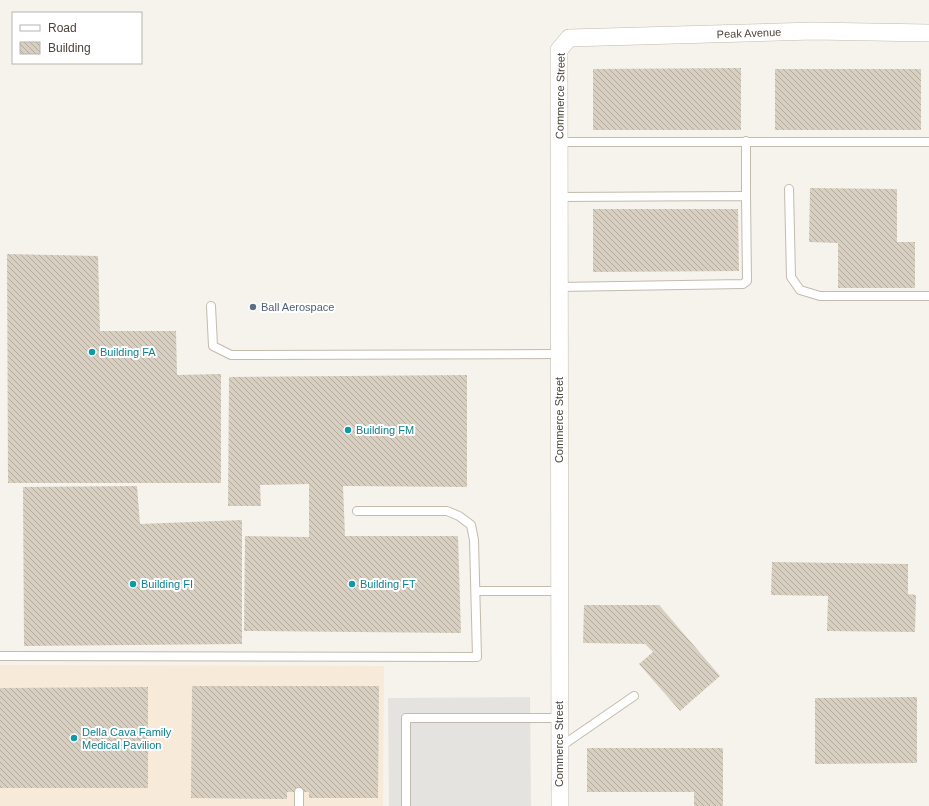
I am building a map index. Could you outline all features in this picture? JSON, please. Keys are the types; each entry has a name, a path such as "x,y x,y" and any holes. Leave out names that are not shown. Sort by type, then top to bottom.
{"street":[{"name":"Peak Avenue","path":"568,38 813,31 929,33"},
{"name":"Commerce Street","path":"560,806 559,50 568,38"}],"lane":[{"path":"559,286 746,283 746,141"},
{"path":"559,142 929,142"},
{"path":"789,189 791,277 800,290 820,296 929,296"},
{"path":"559,197 746,196"},
{"path":"211,306 213,346 231,355 559,354"},
{"path":"0,656 477,657 474,540 471,525 459,516 447,511 357,511"},
{"path":"476,591 559,591"},
{"path":"560,747 634,696"},
{"path":"406,806 406,718 560,718"},
{"path":"299,792 299,806"}],"shaded area":[{"path":"0,665 384,666 383,806 0,806"},
{"path":"530,697 531,806 389,806 388,698"}],"building":[{"path":"741,68 741,130 593,130 593,69"},
{"path":"775,69 921,69 921,130 775,130"},
{"path":"810,188 897,189 897,242 915,242 915,288 838,288 838,243 809,242"},
{"path":"593,209 738,209 739,271 593,272"},
{"name":"Building FA","path":"7,254 98,256 100,331 176,331 177,375 221,374 221,483 8,483"},
{"path":"467,375 467,487 343,486 345,536 458,536 461,633 244,631 245,536 309,537 309,484 260,485 261,506 228,506 229,377"},
{"name":"Building FI","path":"137,486 140,524 242,520 242,644 24,646 23,487"},
{"path":"772,562 908,564 908,594 916,595 915,632 827,631 828,596 771,595"},
{"path":"584,605 659,605 720,676 680,711 639,664 653,652 645,644 583,643"},
{"path":"192,686 379,686 378,798 309,798 309,792 287,792 287,799 191,798"},
{"name":"Della Cava Family Medical Pavilion","path":"148,687 148,788 0,788 0,688"},
{"path":"917,697 917,763 815,764 815,698"},
{"path":"587,748 723,748 723,806 694,806 694,792 587,792"}],"place":[{"name":"Ball Aerospace","path":"253,307"},
{"name":"Building FA","path":"92,352"},
{"name":"Building FM","path":"348,430"},
{"name":"Building FI","path":"133,584"},
{"name":"Building FT","path":"352,584"},
{"name":"Della Cava Family Medical Pavilion","path":"74,738"}]}
